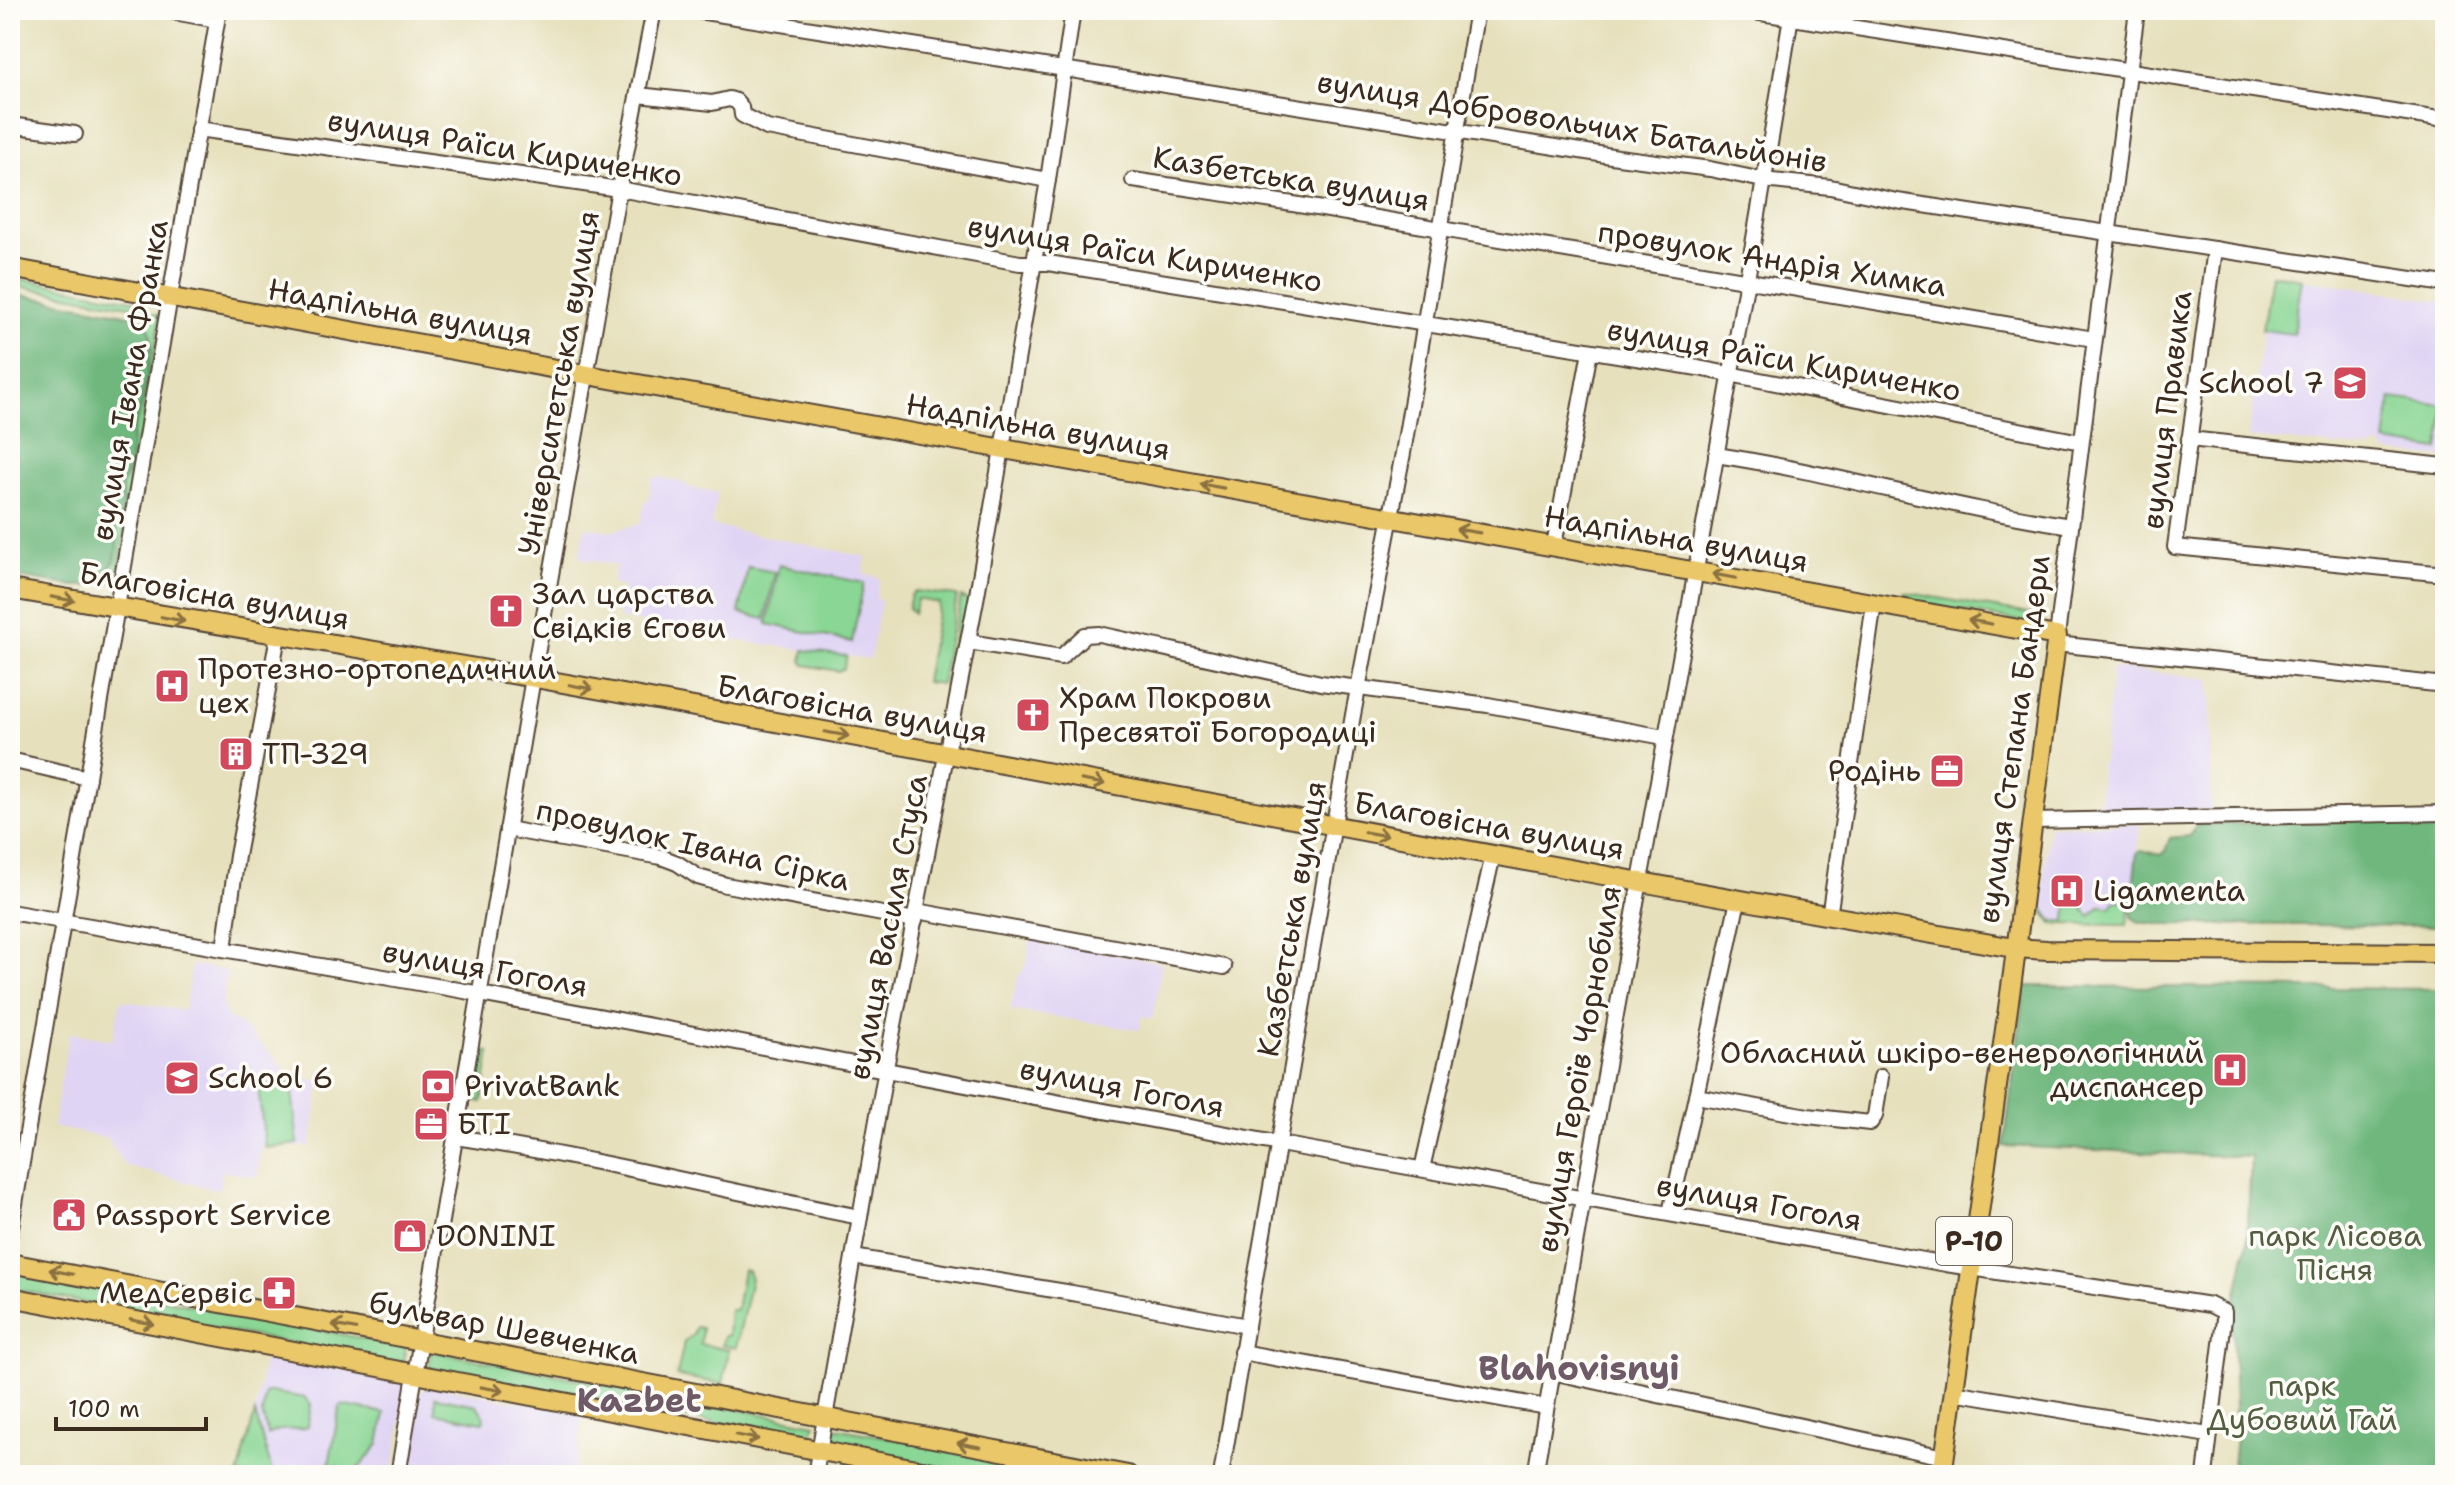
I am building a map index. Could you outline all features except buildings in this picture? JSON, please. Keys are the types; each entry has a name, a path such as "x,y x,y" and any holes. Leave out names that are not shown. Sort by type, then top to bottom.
{"main road":[{"name":"Надпільна вулиця","path":"10,268 587,375 1874,603 2056,640"},
{"name":"Благовісна вулиця","path":"10,589 533,678 1334,827 2014,948 2445,953"},
{"name":"вулиця Степана Бандери","path":"1943,1466 2056,640"},
{"name":"бульвар Шевченка","path":"10,1263 1128,1475"},
{"name":"бульвар Шевченка","path":"10,1297 948,1475"}],"street":[{"path":"163,10 218,15"},
{"name":"Університетська вулиця","path":"398,1475 533,678 619,189 654,10"},
{"name":"вулиця Добровольчих Батальйонів","path":"692,10 1710,169 1763,180 1818,185 1897,201 2445,284"},
{"name":"вулиця Василя Стуса","path":"815,1475 886,1070 948,754 1003,449 1073,10"},
{"name":"Казбетська вулиця","path":"1221,1475 1358,688 1425,326 1477,10"},
{"path":"1741,10 1791,14 2129,72 2445,120"},
{"name":"вулиця Степана Бандери","path":"2056,640 2137,10"},
{"name":"вулиця Героїв Чорнобиля","path":"1535,1475 1747,280 1791,14"},
{"name":"вулиця Івана Франка","path":"10,1233 218,15"},
{"path":"638,95 712,103 729,99 741,107 742,115 767,128 1048,180"},
{"path":"10,125 75,134"},
{"name":"вулиця Раїси Кириченко","path":"198,129 619,189 1020,263 1034,262 1729,375 2081,442"},
{"name":"Казбетська вулиця","path":"1133,180 1441,230"},
{"name":"провулок Андрія Химка","path":"1441,230 2094,339"},
{"name":"вулиця Правика","path":"2215,249 2175,547 2445,574"},
{"path":"1554,545 1590,351"},
{"path":"2189,439 2445,466"},
{"path":"1716,455 1786,466 1828,478 2071,526"},
{"path":"1829,917 1874,603"},
{"path":"969,642 1061,657 1083,636 1092,633 1321,683 1488,705 1664,737"},
{"path":"224,949 237,856 278,636"},
{"name":"Надпільна вулиця","path":"2056,640 2445,685"},
{"path":"10,760 88,778"},
{"path":"2033,821 2445,813"},
{"name":"провулок Івана Сірка","path":"507,829 661,857 716,883 1224,967"},
{"path":"1422,1169 1493,855"},
{"path":"1670,1213 1738,900"},
{"name":"вулиця Гоголя","path":"10,912 479,994 1280,1144 1970,1268 2215,1306 2224,1312 2208,1435"},
{"path":"1696,1096 1808,1116 1870,1123 1875,1116 1881,1077"},
{"path":"455,1137 594,1162 860,1217"},
{"path":"853,1257 1247,1326"},
{"path":"1241,1352 1546,1407"},
{"path":"1552,1372 1943,1466"},
{"path":"1953,1392 2208,1435 2205,1475"}],"shaded area":[{"name":"School 7","path":"2271,274 2445,302 2445,458 2386,452 2382,447 2375,446 2371,449 2248,437"},
{"path":"661,477 687,484 687,487 718,493 711,523 714,526 866,557 863,574 880,578 876,599 881,601 870,659 726,639 727,635 704,629 618,619 624,587 612,584 616,565 579,558 585,527 611,531 640,524 652,478"},
{"path":"2112,668 2210,679 2211,810 2097,813"},
{"path":"2140,824 2128,923 2052,922 2042,906 2049,826"},
{"path":"1031,938 1162,963 1153,1019 1142,1016 1140,1030 1010,1010 1018,978 1027,963"},
{"name":"School 6","path":"192,965 227,971 223,1004 228,1018 240,1024 282,1065 288,1075 320,1081 310,1147 265,1148 262,1143 257,1177 222,1171 219,1188 213,1189 127,1166 107,1138 53,1127 69,1033 113,1040 121,1000 184,1011"},
{"path":"265,1356 385,1379 390,1375 404,1380 407,1386 392,1475 238,1475 255,1413"},
{"path":"428,1385 583,1414 575,1475 402,1475 417,1397"}],"green space":[{"path":"2271,274 2302,279 2293,334 2262,330"},
{"path":"10,277 148,303 147,309 10,285"},
{"path":"10,293 130,315 142,319 150,330 152,348 142,404 132,435 130,470 122,483 123,513 115,525 118,539 115,560 89,586 10,576"},
{"path":"149,313 161,315 116,583 101,580"},
{"path":"2391,398 2445,405 2439,450 2385,442"},
{"path":"779,565 864,583 852,642 767,624"},
{"path":"748,567 775,572 765,619 739,613"},
{"path":"915,591 957,596 941,684 925,682 939,603 917,599 913,614 908,608"},
{"path":"1904,592 2041,616 2041,625 1906,601"},
{"path":"961,597 969,601 953,690 945,687"},
{"path":"804,650 847,656 844,668 838,671 805,665 802,661"},
{"path":"2445,818 2445,926 2155,924 2132,918 2137,852 2142,850 2160,855 2170,838 2189,836 2197,825"},
{"path":"2131,897 2127,925 2052,924 2040,906 2040,901 2043,902 2042,906 2053,921 2066,921 2067,906 2081,906 2090,916 2101,906 2111,907 2114,902"},
{"path":"2025,986 2445,989 2445,1475 2232,1475 2236,1437 2232,1317 2247,1244 2251,1157 2004,1146"},
{"path":"476,1050 490,1052 482,1102 468,1098"},
{"path":"291,1082 298,1144 265,1148 258,1086"},
{"path":"743,1270 748,1271 751,1279 736,1348 722,1345 724,1336 728,1336 730,1310 736,1310"},
{"path":"18,1271 406,1347 402,1365 14,1289"},
{"path":"696,1327 702,1328 700,1344 729,1350 723,1384 677,1376 684,1342 693,1335"},
{"path":"431,1351 815,1424 811,1441 429,1368"},
{"path":"270,1392 305,1398 311,1405 307,1427 268,1435 262,1414 265,1394"},
{"path":"435,1397 477,1405 484,1417 483,1422 435,1413"},
{"path":"340,1405 385,1413 379,1444 353,1475 327,1475"},
{"path":"255,1413 273,1475 238,1475"},
{"path":"835,1428 1102,1475 978,1475 834,1448 831,1443"}],"place":[{"name":"School 7","path":"2350,383"},
{"name":"Зал царства Свідків Єгови","path":"506,611"},
{"name":"Протезно-ортопедичний цех","path":"172,686"},
{"name":"Храм Покрови Пресвятої Богородиці","path":"1033,715"},
{"name":"ТП-329","path":"236,754"},
{"name":"Родінь","path":"1947,771"},
{"name":"Ligamenta","path":"2067,891"},
{"name":"Обласний шкіро-венерологічний диспансер","path":"2230,1070"},
{"name":"School 6","path":"182,1078"},
{"name":"PrivatBank","path":"438,1086"},
{"name":"БТІ","path":"431,1124"},
{"name":"Passport Service","path":"69,1215"},
{"name":"DONINI","path":"410,1236"},
{"name":"МедСервіс","path":"279,1293"}],"district":[{"name":"Blahovisnyi","path":"1579,1368"},
{"name":"Kazbet","path":"639,1400"}],"park label":[{"name":"парк Лісова Пісня","path":"2335,1253"},
{"name":"парк Дубовий Гай","path":"2302,1403"}]}
